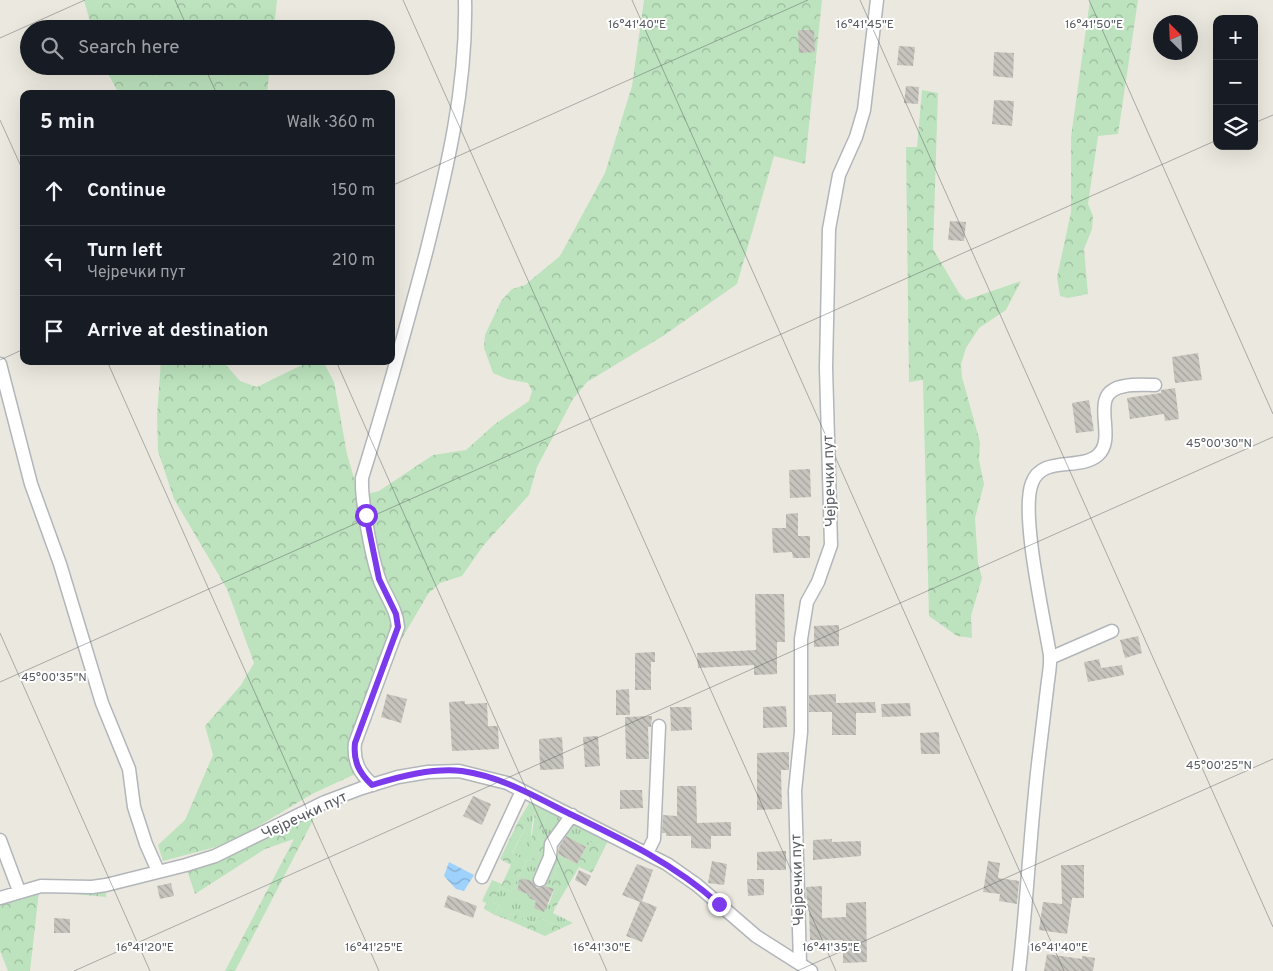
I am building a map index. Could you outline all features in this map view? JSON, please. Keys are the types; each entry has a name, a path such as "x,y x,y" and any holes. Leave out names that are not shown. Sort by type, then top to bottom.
{"street":[{"path":"395,364 415,295 447,169 461,93 466,28 466,0"},
{"name":"Чејречки пут","path":"800,963 795,791 802,732 801,639 807,602 821,576 831,546 826,368 829,229 839,175 856,137 864,110 877,0"},
{"path":"0,364 31,484 60,564 102,703 128,769 134,807 146,844 158,871"},
{"path":"372,785 364,777 355,762 355,743 372,690 395,635 398,618 379,579 365,509 362,478 395,365"},
{"path":"1019,971 1028,893 1034,802 1050,658 1029,522 1032,481 1042,469 1053,465 1087,460 1103,451 1107,440 1102,408 1107,397 1114,390 1124,386 1155,385"},
{"path":"1050,658 1112,631"},
{"path":"647,853 654,839 659,726"},
{"name":"Чејречки пут","path":"0,898 41,886 92,887 106,885 215,856 325,802 372,785 420,773 459,771 489,778 522,791 667,864 697,885 756,936 811,971"},
{"path":"482,877 522,791"},
{"path":"540,880 550,857 551,844 572,815"},
{"path":"0,840 19,891"}],"green space":[{"path":"84,0 277,0 275,20 90,20"},
{"path":"644,0 822,0 805,164 774,156 737,284 663,336 587,382 573,399 537,467 529,495 483,546 462,576 440,583 428,594 394,652 359,750 364,770 312,794 247,833 216,847 163,861 158,845 185,820 213,755 205,726 241,685 254,663 227,589 174,499 158,451 157,415 161,365 226,365 240,381 257,387 302,365 325,365 334,382 347,454 359,496 379,491 433,455 466,450 495,424 529,401 532,391 528,383 507,379 493,373 484,348 485,335 501,301 512,289 525,285 560,256 605,173 632,86"},
{"path":"1090,0 1138,0 1118,134 1098,136 1088,204 1093,216 1092,229 1084,249 1088,294 1068,298 1060,296 1057,277 1071,212 1071,137"},
{"path":"109,75 269,75 267,90 117,90"},
{"path":"922,90 938,93 933,249 959,293 966,300 1021,281 1006,310 979,328 966,348 961,364 962,377 980,442 979,460 984,484 975,518 978,563 982,578 971,616 972,638 957,636 929,616 923,380 909,382 906,147 917,147"},
{"path":"531,800 599,835 586,847 563,835 554,852 567,859 558,866 549,888 521,878 517,890 530,895 529,898 537,901 534,908 544,911 547,903 555,908 553,913 573,923 562,928 537,917 534,923 511,913 508,920 495,915 499,905 492,902 500,887 511,892 526,861 512,854 527,824 519,820","holes":["537,806 548,811 538,839 547,845 535,852 531,836 535,811"]},
{"path":"322,803 235,971 225,971 294,839 265,849 195,894 185,864"},
{"path":"537,806 548,811 538,839 547,845 543,864 532,859 535,852 529,846"},
{"path":"519,820 527,824 512,853 526,861 511,892 500,887 492,902 499,905 495,915 484,909 486,903 482,901 492,880 502,884 511,865 500,859"},
{"path":"599,835 609,839 592,873 579,867 555,908 549,904 554,890 549,888 558,866 567,859 577,864 586,847"},
{"path":"37,885 87,887 106,885 106,897 39,891 30,971 8,971 0,951 0,895"},
{"path":"511,913 534,923 537,917 562,928 545,936 508,920"}],"water":[{"path":"449,862 474,875 464,891 456,889 444,876"}],"building":[{"path":"798,30 814,30 815,52 799,53"},
{"path":"899,46 915,47 913,66 897,65"},
{"path":"994,52 1014,53 1013,78 993,76"},
{"path":"906,86 919,87 918,104 904,103"},
{"path":"994,100 1014,101 1012,126 992,124"},
{"path":"950,221 966,222 964,241 948,240"},
{"path":"1198,353 1202,380 1175,383 1172,357"},
{"path":"1175,388 1179,419 1165,421 1164,414 1130,419 1127,398 1161,393 1161,390"},
{"path":"1089,400 1094,431 1076,433 1072,403"},
{"path":"810,469 811,497 790,498 789,470"},
{"path":"798,513 798,536 810,536 810,558 793,558 792,552 773,553 772,528 786,528 786,514"},
{"path":"755,594 784,594 785,642 777,642 777,674 754,675 754,665 698,668 697,653 756,650"},
{"path":"839,625 839,646 814,647 814,626"},
{"path":"1138,636 1142,653 1125,658 1120,640"},
{"path":"655,652 655,662 651,662 651,690 635,690 635,653"},
{"path":"1099,659 1101,668 1122,665 1124,675 1088,682 1084,662"},
{"path":"629,689 630,715 616,715 616,690"},
{"path":"387,694 407,699 401,723 381,717"},
{"path":"836,694 836,703 875,702 876,713 856,713 856,735 832,735 832,712 809,712 809,695"},
{"path":"465,701 465,704 487,703 488,726 498,726 499,749 452,751 449,702"},
{"path":"910,703 911,716 882,717 881,704"},
{"path":"786,706 787,727 763,728 763,707"},
{"path":"670,707 691,707 692,730 671,731"},
{"path":"652,716 651,727 648,727 649,759 626,759 625,717"},
{"path":"939,732 940,754 921,754 920,733"},
{"path":"598,736 600,766 585,767 583,737"},
{"path":"562,737 564,769 540,770 539,739"},
{"path":"789,752 789,770 781,770 782,809 757,810 757,753"},
{"path":"677,786 696,786 697,823 731,822 731,836 711,836 711,849 691,848 691,836 666,836 666,833 662,833 663,815 677,816"},
{"path":"620,790 642,790 643,808 620,809"},
{"path":"473,796 491,804 482,825 463,816"},
{"path":"566,836 586,847 577,864 558,854 559,847"},
{"path":"832,839 832,842 861,841 861,856 813,860 813,840"},
{"path":"786,851 786,870 757,870 757,852"},
{"path":"712,861 727,864 724,885 708,883"},
{"path":"988,861 1000,863 998,878 1019,881 1017,904 999,901 1000,894 983,892"},
{"path":"637,864 653,870 642,901 657,907 642,942 626,936 640,902 622,895"},
{"path":"1061,865 1084,865 1084,898 1072,898 1067,934 1039,930 1043,902 1062,904"},
{"path":"579,870 591,876 586,886 575,880"},
{"path":"521,878 532,881 537,888 545,886 554,889 544,912 534,908 536,901 529,898 530,895 517,890"},
{"path":"747,879 764,879 764,895 748,896"},
{"path":"171,883 174,896 160,899 157,886"},
{"path":"822,886 822,918 846,917 846,903 866,902 867,962 843,963 843,940 810,940 806,887"},
{"path":"448,895 477,906 473,918 444,907"},
{"path":"54,918 70,919 70,933 54,933"},
{"path":"1047,954 1082,959 1082,956 1095,958 1093,971 1044,971"}],"route":[{"path":"366,515 379,579 398,618 398,627 372,690 355,743 355,762 364,777 372,785 398,777 428,772 459,771 507,783 667,864 697,885 719,904"}]}
